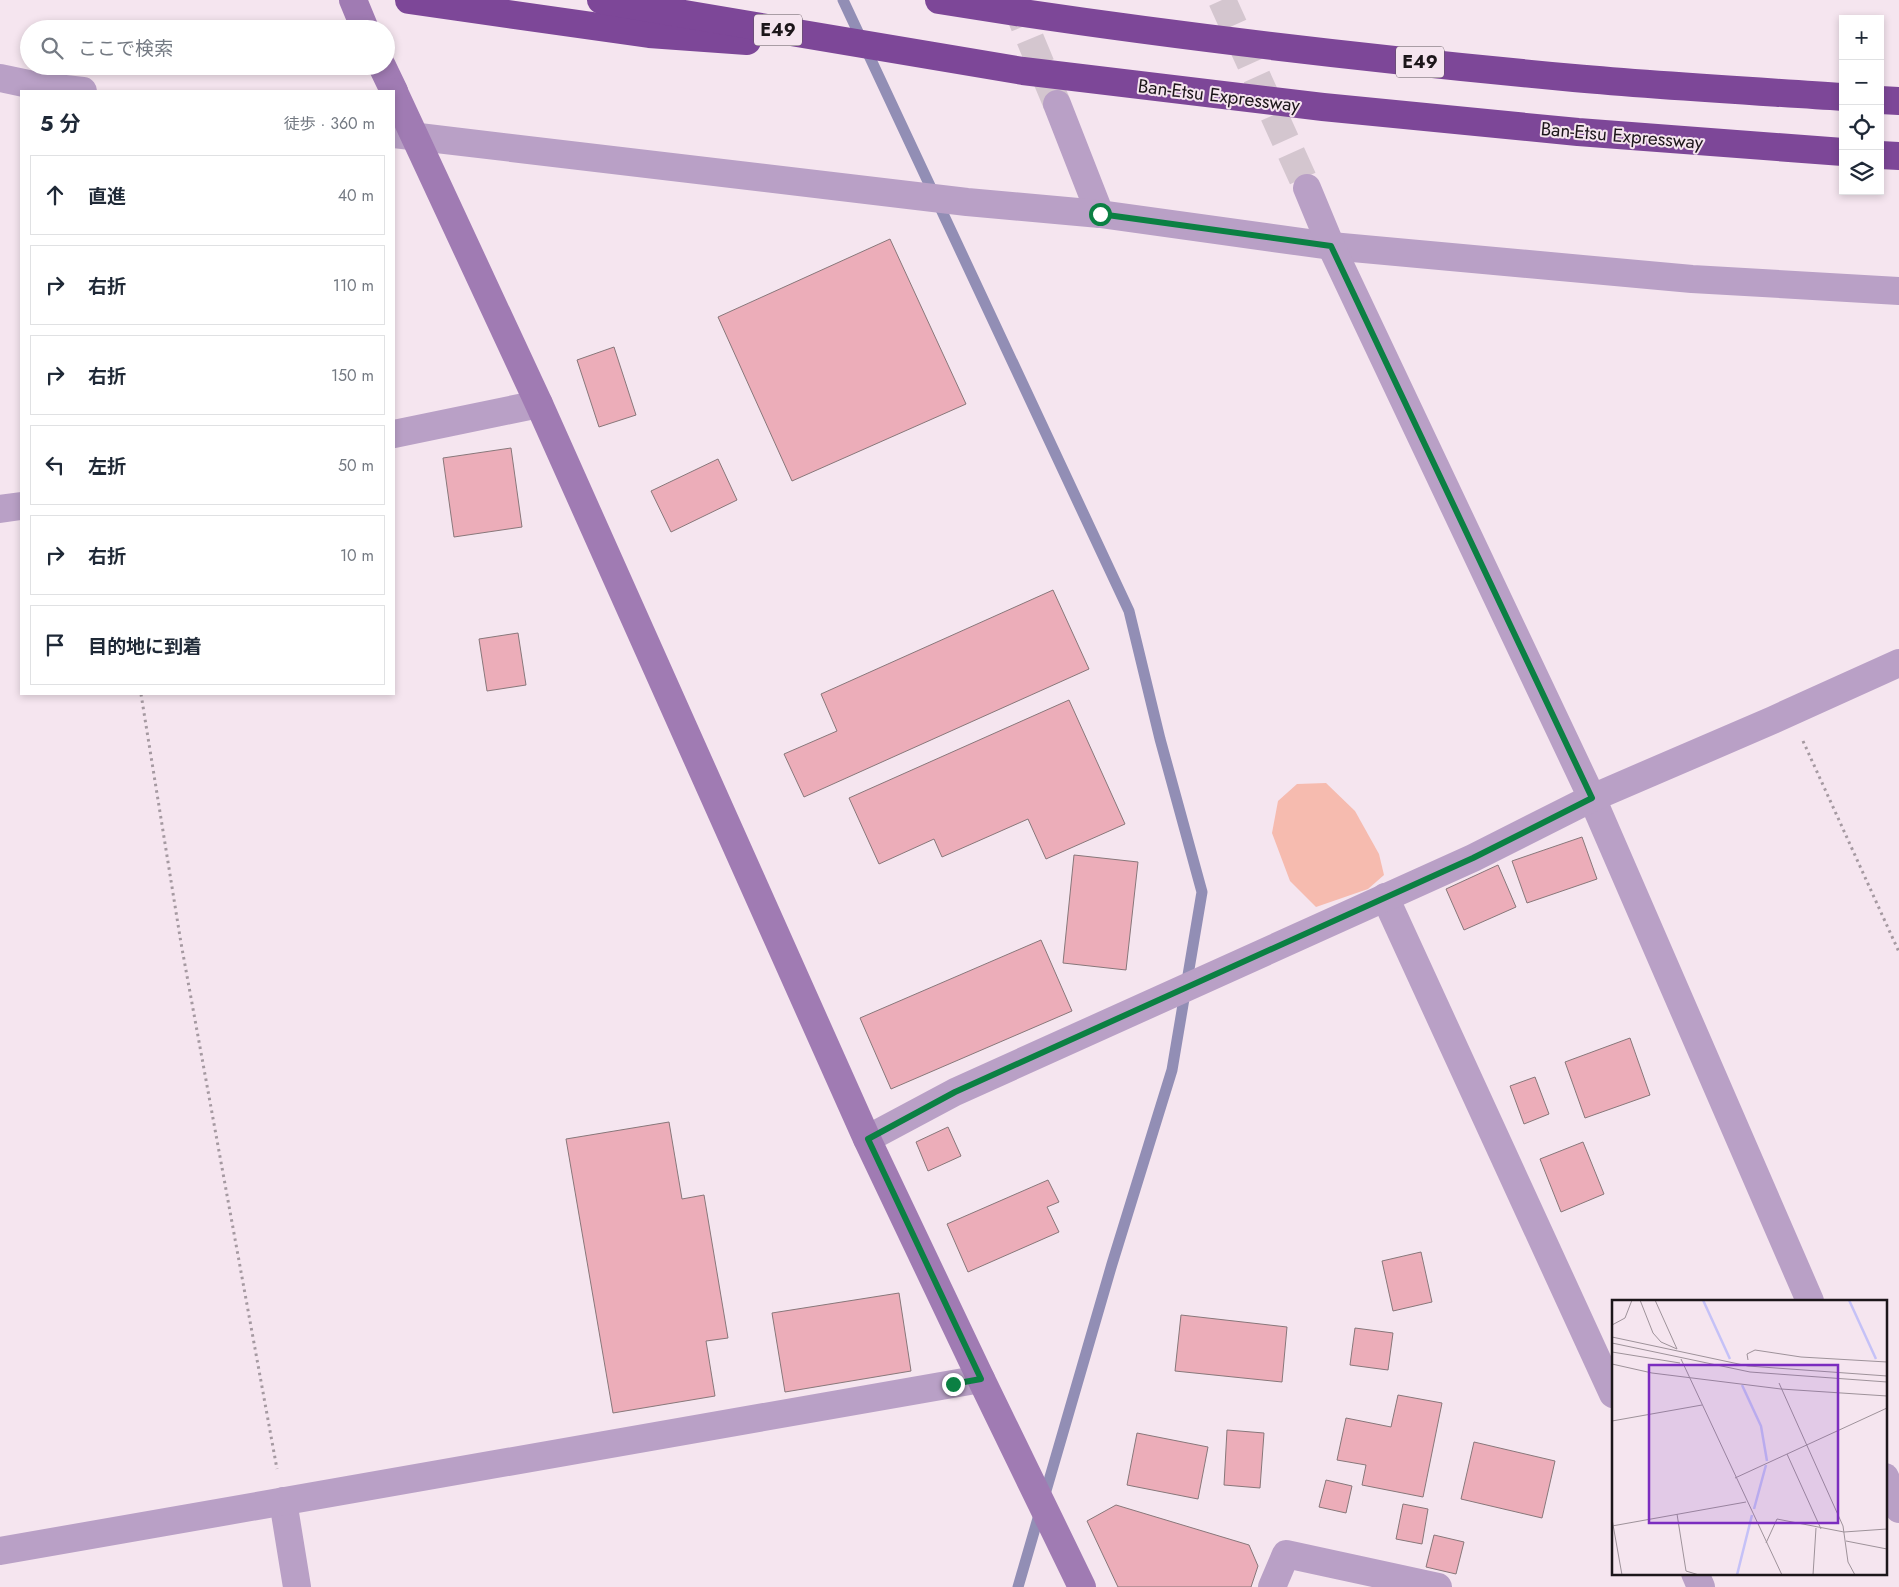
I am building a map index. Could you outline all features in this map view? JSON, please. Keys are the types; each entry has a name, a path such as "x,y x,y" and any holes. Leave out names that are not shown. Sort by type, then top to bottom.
{"highway":[{"path":"410,0 649,34 913,53"},
{"name":"Ban-Etsu Expressway","path":"601,0 1023,71 1333,108 1578,132 1839,152"},
{"name":"E49","path":"940,0 1000,10 1321,53 1576,78 1839,98"},
{"path":"960,0 1000,10"},
{"path":"1884,100 1899,101"},
{"path":"1884,155 1899,156"}],"street":[{"path":"352,0 362,20"},
{"path":"386,75 394,90"},
{"path":"0,78 38,86 74,90"},
{"path":"395,96 404,136 539,404 868,1139 1016,1453 1082,1587"},
{"path":"1057,104 1100,214"},
{"path":"404,136 966,202 1100,214 1331,246 1692,279 1899,291"},
{"path":"1307,188 1331,246 1592,798 1810,1300"},
{"path":"395,434 539,404"},
{"path":"0,509 20,506"},
{"path":"868,1139 955,1092 1473,858 1592,798 1790,712 1899,662"},
{"path":"1385,897 1612,1392"},
{"path":"0,1551 981,1379"},
{"path":"1886,1479 1899,1509"},
{"path":"283,1501 297,1587"},
{"path":"1272,1587 1286,1554 1438,1587"},
{"path":"1695,1574 1701,1587"}],"path":[{"path":"141,695 181,943 283,1501"},
{"path":"1790,712 1899,952"}],"shaded area":[{"path":"1326,783 1355,811 1379,854 1384,875 1368,889 1316,907 1290,881 1272,833 1278,801 1297,784"}],"building":[{"path":"890,239 966,404 792,481 718,317"},
{"path":"614,347 636,415 599,427 577,360"},
{"path":"511,448 522,527 454,537 443,458"},
{"path":"718,459 737,500 671,532 651,491"},
{"path":"1053,590 1089,669 804,797 784,754 837,731 821,694"},
{"path":"518,633 526,685 487,691 479,639"},
{"path":"1069,700 1125,824 1046,859 1028,819 942,857 934,839 879,864 849,798"},
{"path":"1582,837 1597,879 1527,903 1512,861"},
{"path":"1074,855 1138,862 1126,970 1063,963"},
{"path":"1498,865 1516,907 1464,930 1446,889"},
{"path":"1041,940 1072,1011 891,1089 860,1018"},
{"path":"1630,1038 1650,1095 1585,1118 1565,1062"},
{"path":"1535,1077 1549,1114 1524,1124 1510,1086"},
{"path":"669,1122 682,1199 704,1195 728,1338 706,1341 715,1396 613,1413 566,1139"},
{"path":"948,1127 961,1156 928,1171 916,1142"},
{"path":"1583,1142 1604,1194 1561,1212 1540,1159"},
{"path":"1048,1180 1059,1202 1047,1207 1059,1232 968,1272 947,1224"},
{"path":"1421,1252 1432,1302 1393,1311 1382,1261"},
{"path":"899,1293 911,1371 785,1392 772,1313"},
{"path":"1181,1315 1287,1327 1282,1382 1175,1371"},
{"path":"1355,1328 1393,1333 1388,1370 1350,1365"},
{"path":"1398,1395 1442,1403 1423,1497 1362,1485 1366,1465 1337,1460 1346,1418 1391,1427"},
{"path":"1227,1430 1264,1433 1260,1488 1224,1485"},
{"path":"1137,1433 1208,1447 1198,1499 1127,1485"},
{"path":"1474,1442 1555,1461 1542,1518 1461,1499"},
{"path":"1326,1480 1352,1486 1346,1513 1319,1507"},
{"path":"1403,1504 1428,1509 1422,1544 1396,1539"},
{"path":"1116,1505 1249,1545 1258,1566 1251,1587 1118,1587 1087,1521"},
{"path":"1434,1535 1464,1542 1456,1574 1426,1567"}],"waterway":[{"path":"843,0 1129,611 1160,739 1202,892 1172,1070 1112,1264 1018,1587"}],"tunnel":[{"path":"1014,0 1057,104"},
{"path":"1222,0 1307,188"}],"route":[{"path":"953,1384 981,1379 868,1139 955,1092 1473,858 1592,798 1331,246 1100,214"}]}
